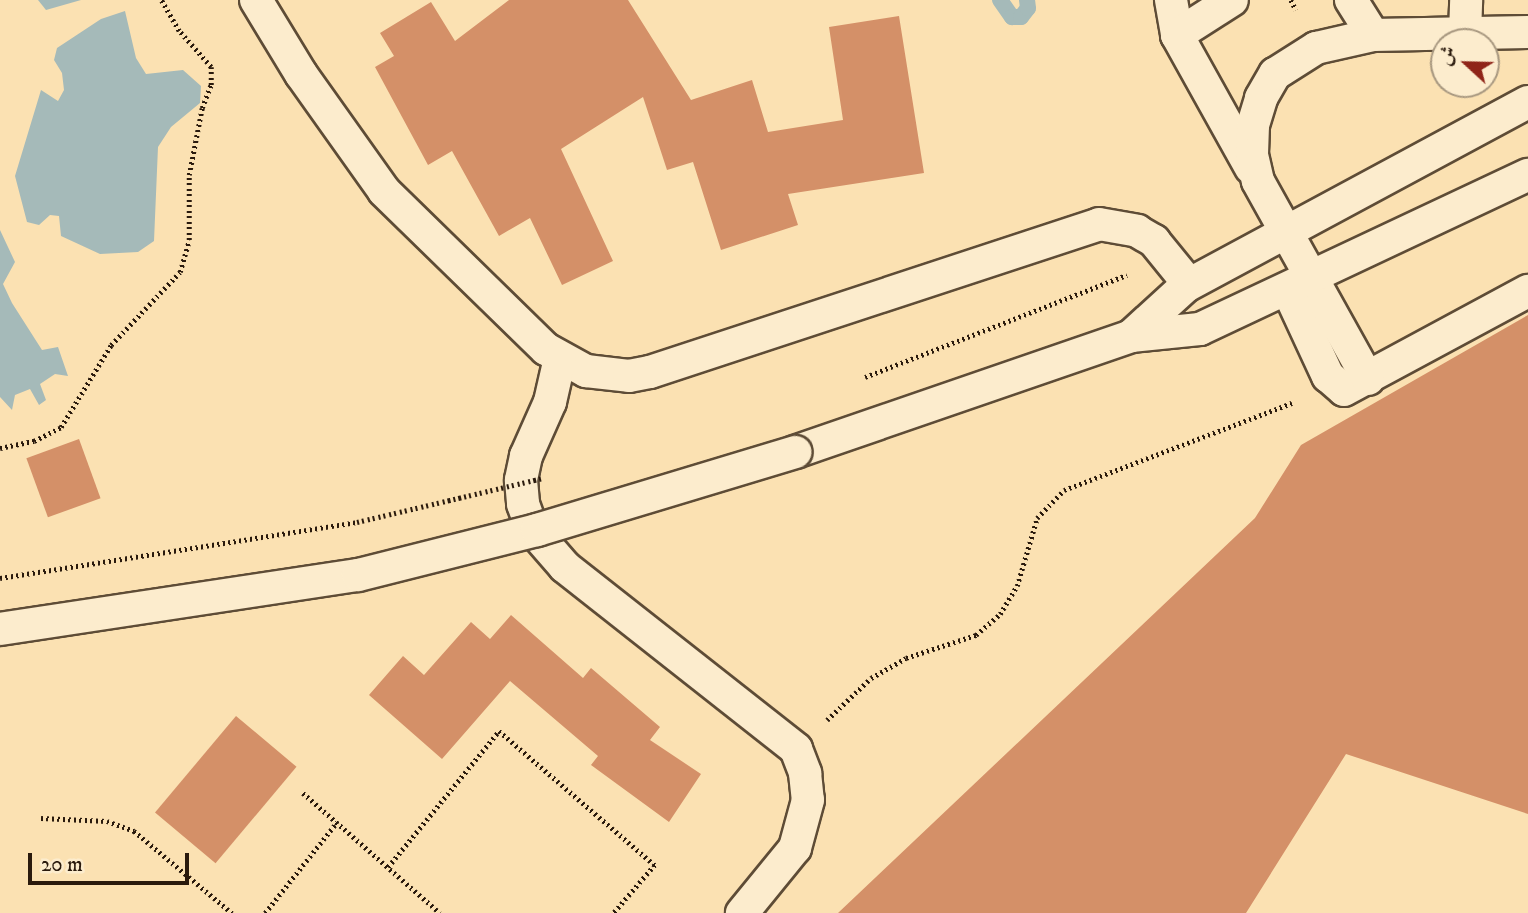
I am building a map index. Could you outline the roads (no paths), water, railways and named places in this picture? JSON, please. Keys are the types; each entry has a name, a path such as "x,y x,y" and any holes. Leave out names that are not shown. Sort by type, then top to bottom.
{"lane":[{"path":"256,0 301,74 384,191 560,358 607,376 650,372 1099,224 1137,231 1171,258 1189,284"},
{"path":"1171,0 1177,35 1258,181 1290,232 1301,284 1336,386 1344,390 1368,379 1528,291"},
{"path":"1177,35 1232,0"},
{"path":"1351,0 1373,35"},
{"path":"1465,28 1466,0"},
{"path":"1500,33 1528,32"},
{"path":"1258,181 1252,154 1253,125 1261,98 1275,74 1315,48 1373,35 1430,34"},
{"path":"1131,336 1189,284 1528,102"},
{"path":"0,629 358,575 537,530 795,452 1131,336 1200,329 1301,284 1528,175"},
{"path":"1301,284 1368,379"},
{"path":"560,358 550,402 526,456 521,480 523,504 532,529 565,567 796,748 805,773 804,825 782,868 742,913"}],"waterway":[{"path":"1000,0 1012,17 1021,17 1028,8 1027,0"}]}
